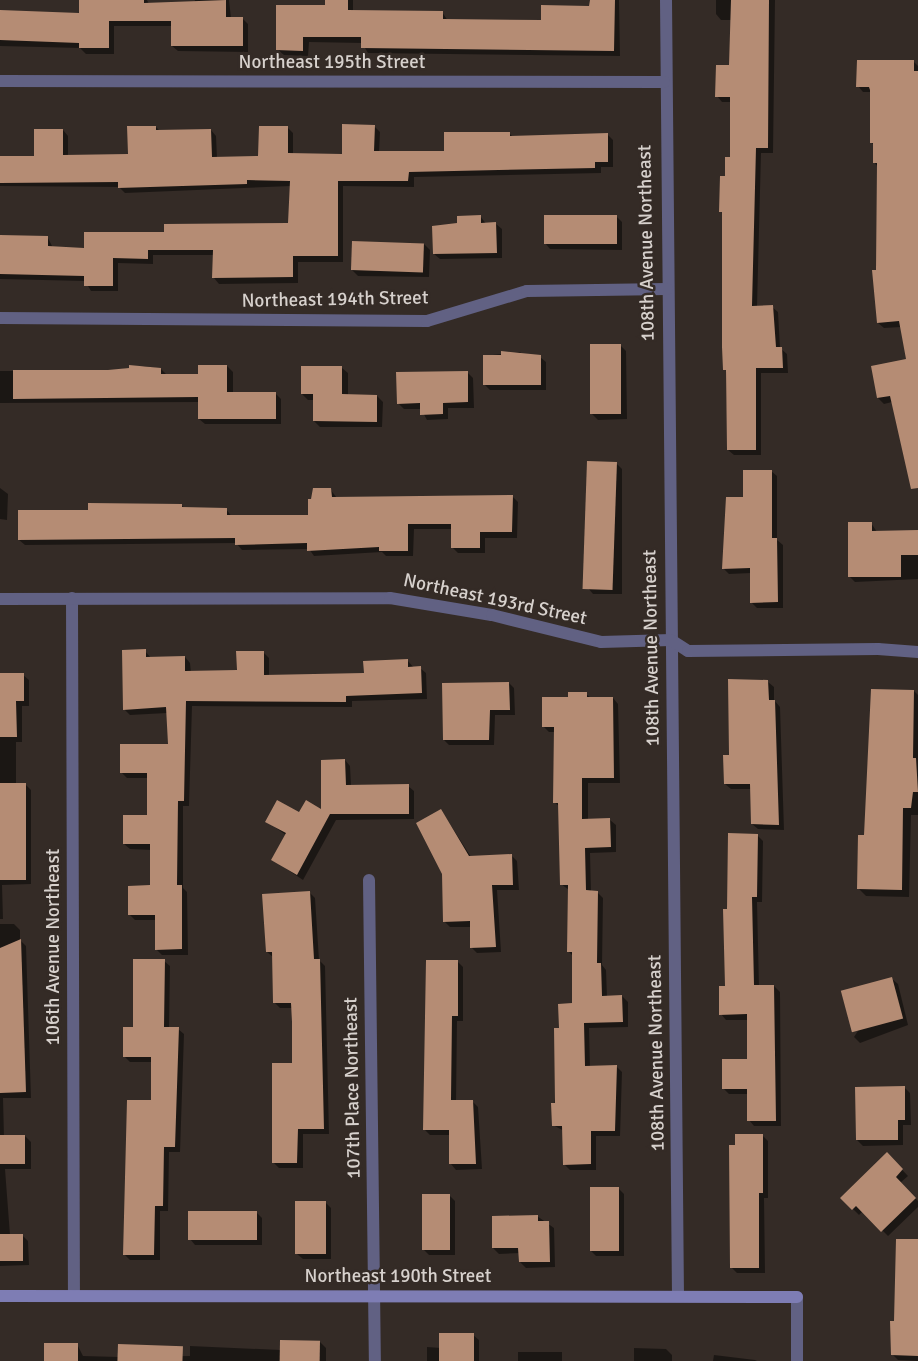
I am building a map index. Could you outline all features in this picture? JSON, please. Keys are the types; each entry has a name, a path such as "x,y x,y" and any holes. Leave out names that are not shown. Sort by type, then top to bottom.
{"street":[{"name":"108th Avenue Northeast","path":"666,0 664,82 678,1296"},
{"name":"Northeast 195th Street","path":"0,82 664,82"},
{"name":"Northeast 194th Street","path":"0,318 427,321 527,291 666,289"},
{"name":"106th Avenue Northeast","path":"72,598 74,1296"},
{"name":"Northeast 193rd Street","path":"0,599 390,598 492,615 600,642 671,640 688,650 878,649 918,652"},
{"name":"107th Place Northeast","path":"369,880 375,1361"},
{"name":"Northeast 190th Street","path":"0,1296 796,1297 797,1361"}],"building":[{"path":"79,0 144,0 144,3 226,0 226,17 243,17 243,46 171,46 171,21 109,21 109,48 79,48 79,43 0,40 0,10 79,13"},
{"path":"325,0 348,0 348,10 443,11 443,19 541,20 541,5 589,6 590,0 615,0 614,51 361,48 361,37 303,37 303,51 276,50 276,5 325,5"},
{"path":"731,0 769,0 768,148 756,148 752,306 773,305 776,347 782,347 783,368 756,368 756,450 727,450 726,370 723,370 722,347 722,212 719,212 720,176 725,176 725,157 730,157 730,97 715,97 716,65 729,65"},
{"path":"857,60 914,60 914,71 918,71 918,488 911,489 890,396 877,398 871,366 906,359 899,321 877,323 872,270 876,270 877,163 873,163 873,143 870,143 870,90 869,87 856,87"},
{"path":"342,124 375,125 374,151 444,151 444,132 510,132 510,136 608,133 608,162 595,162 595,168 409,172 408,181 338,181 338,256 293,256 293,277 212,278 213,250 148,250 148,259 113,258 113,286 84,286 84,276 0,274 0,235 48,236 48,246 84,248 84,232 164,232 164,224 288,223 290,181 247,180 247,184 118,188 118,182 0,183 0,156 34,156 34,129 63,129 63,155 128,154 127,126 156,126 156,130 211,129 212,157 258,156 259,126 288,126 288,153 342,154"},
{"path":"481,215 481,223 496,222 497,253 433,254 432,226 457,223 457,216"},
{"path":"544,215 617,215 617,244 544,244"},
{"path":"352,241 424,244 423,272 351,270"},
{"path":"590,344 621,344 621,414 590,414"},
{"path":"501,351 541,355 541,385 483,385 483,355 501,355"},
{"path":"129,365 161,368 161,374 198,374 198,365 227,365 227,392 276,392 276,419 198,419 198,397 13,399 13,370 108,370 129,368"},
{"path":"301,366 342,366 342,394 377,395 377,422 313,421 313,394 301,394"},
{"path":"468,371 468,402 443,403 443,414 420,415 420,403 397,404 396,372"},
{"path":"587,461 617,462 613,590 583,589"},
{"path":"743,470 772,470 772,538 777,538 778,602 750,603 750,568 722,569 726,497 743,497"},
{"path":"313,488 331,488 332,497 513,495 512,532 480,532 480,548 451,548 451,524 408,524 408,551 379,551 379,547 307,551 307,543 235,545 235,538 18,540 18,510 88,510 88,503 182,504 182,507 227,508 227,515 308,515 308,499 311,499"},
{"path":"848,522 872,522 872,531 918,530 918,555 901,555 901,577 848,577"},
{"path":"146,649 146,657 185,656 185,671 237,670 236,651 264,651 264,675 364,673 363,661 408,659 408,667 421,666 422,693 346,696 346,702 186,701 184,801 178,801 177,885 182,885 182,949 155,950 155,915 128,915 128,886 150,885 150,844 123,844 123,815 147,815 147,773 120,773 120,744 168,744 166,707 123,710 122,650"},
{"path":"0,673 24,673 24,701 16,701 17,737 0,737"},
{"path":"728,679 768,680 769,700 775,700 779,825 751,824 750,784 724,784 723,755 729,755"},
{"path":"509,682 510,710 490,710 489,740 443,740 442,683"},
{"path":"871,689 914,690 913,758 916,758 918,792 913,792 911,808 903,808 902,890 857,889 858,835 864,835"},
{"path":"568,692 587,692 587,697 613,697 614,778 582,778 582,819 610,818 611,847 585,848 586,890 598,891 597,963 601,963 602,996 622,995 623,1022 584,1023 585,1066 617,1065 615,1131 591,1131 591,1164 563,1165 562,1126 552,1126 551,1103 555,1103 554,1028 559,1028 558,1004 572,1003 572,952 567,952 568,885 560,885 558,803 553,803 554,727 542,727 542,697 568,697"},
{"path":"345,759 346,785 409,784 409,814 330,814 297,875 271,860 286,833 265,822 277,800 299,812 306,800 321,809 321,760"},
{"path":"0,783 26,783 26,880 0,880"},
{"path":"441,809 469,856 512,854 513,885 492,885 496,947 470,948 470,921 443,922 442,874 416,823"},
{"path":"728,833 758,834 757,897 752,897 754,985 774,985 776,1121 747,1121 747,1089 722,1089 722,1059 747,1059 747,1014 719,1015 719,986 725,986 723,909 727,909"},
{"path":"310,891 314,959 320,959 324,1129 298,1129 297,1163 272,1163 272,1063 292,1063 292,1022 291,1003 273,1003 272,952 266,952 262,894"},
{"path":"21,939 26,1092 0,1093 0,948"},
{"path":"133,959 165,959 164,1027 179,1027 175,1147 164,1147 163,1206 155,1206 154,1255 123,1255 127,1100 151,1100 151,1057 123,1057 123,1027 133,1027"},
{"path":"426,960 458,960 458,1016 452,1016 451,1100 473,1100 476,1164 449,1164 449,1130 423,1130"},
{"path":"892,977 903,1019 852,1032 841,991"},
{"path":"905,1086 905,1120 898,1120 898,1140 856,1140 855,1087"},
{"path":"735,1134 763,1134 763,1193 759,1193 759,1268 730,1268 729,1145 735,1145"},
{"path":"0,1135 25,1135 25,1164 0,1164"},
{"path":"887,1152 903,1169 896,1177 916,1198 881,1232 856,1206 852,1210 840,1198"},
{"path":"590,1187 619,1187 619,1251 590,1251"},
{"path":"422,1194 450,1194 450,1250 422,1250"},
{"path":"295,1201 326,1201 326,1254 295,1254"},
{"path":"188,1211 257,1211 257,1240 188,1240"},
{"path":"538,1215 538,1221 549,1221 550,1262 519,1262 518,1248 492,1248 492,1216"},
{"path":"0,1234 23,1234 23,1261 0,1261"},
{"path":"896,1239 918,1239 918,1356 891,1355 890,1321 894,1321"},
{"path":"439,1333 474,1333 474,1361 439,1361"},
{"path":"280,1340 320,1341 320,1361 280,1361"},
{"path":"44,1343 78,1343 78,1361 44,1361"},
{"path":"118,1344 183,1346 182,1361 117,1361"}]}
